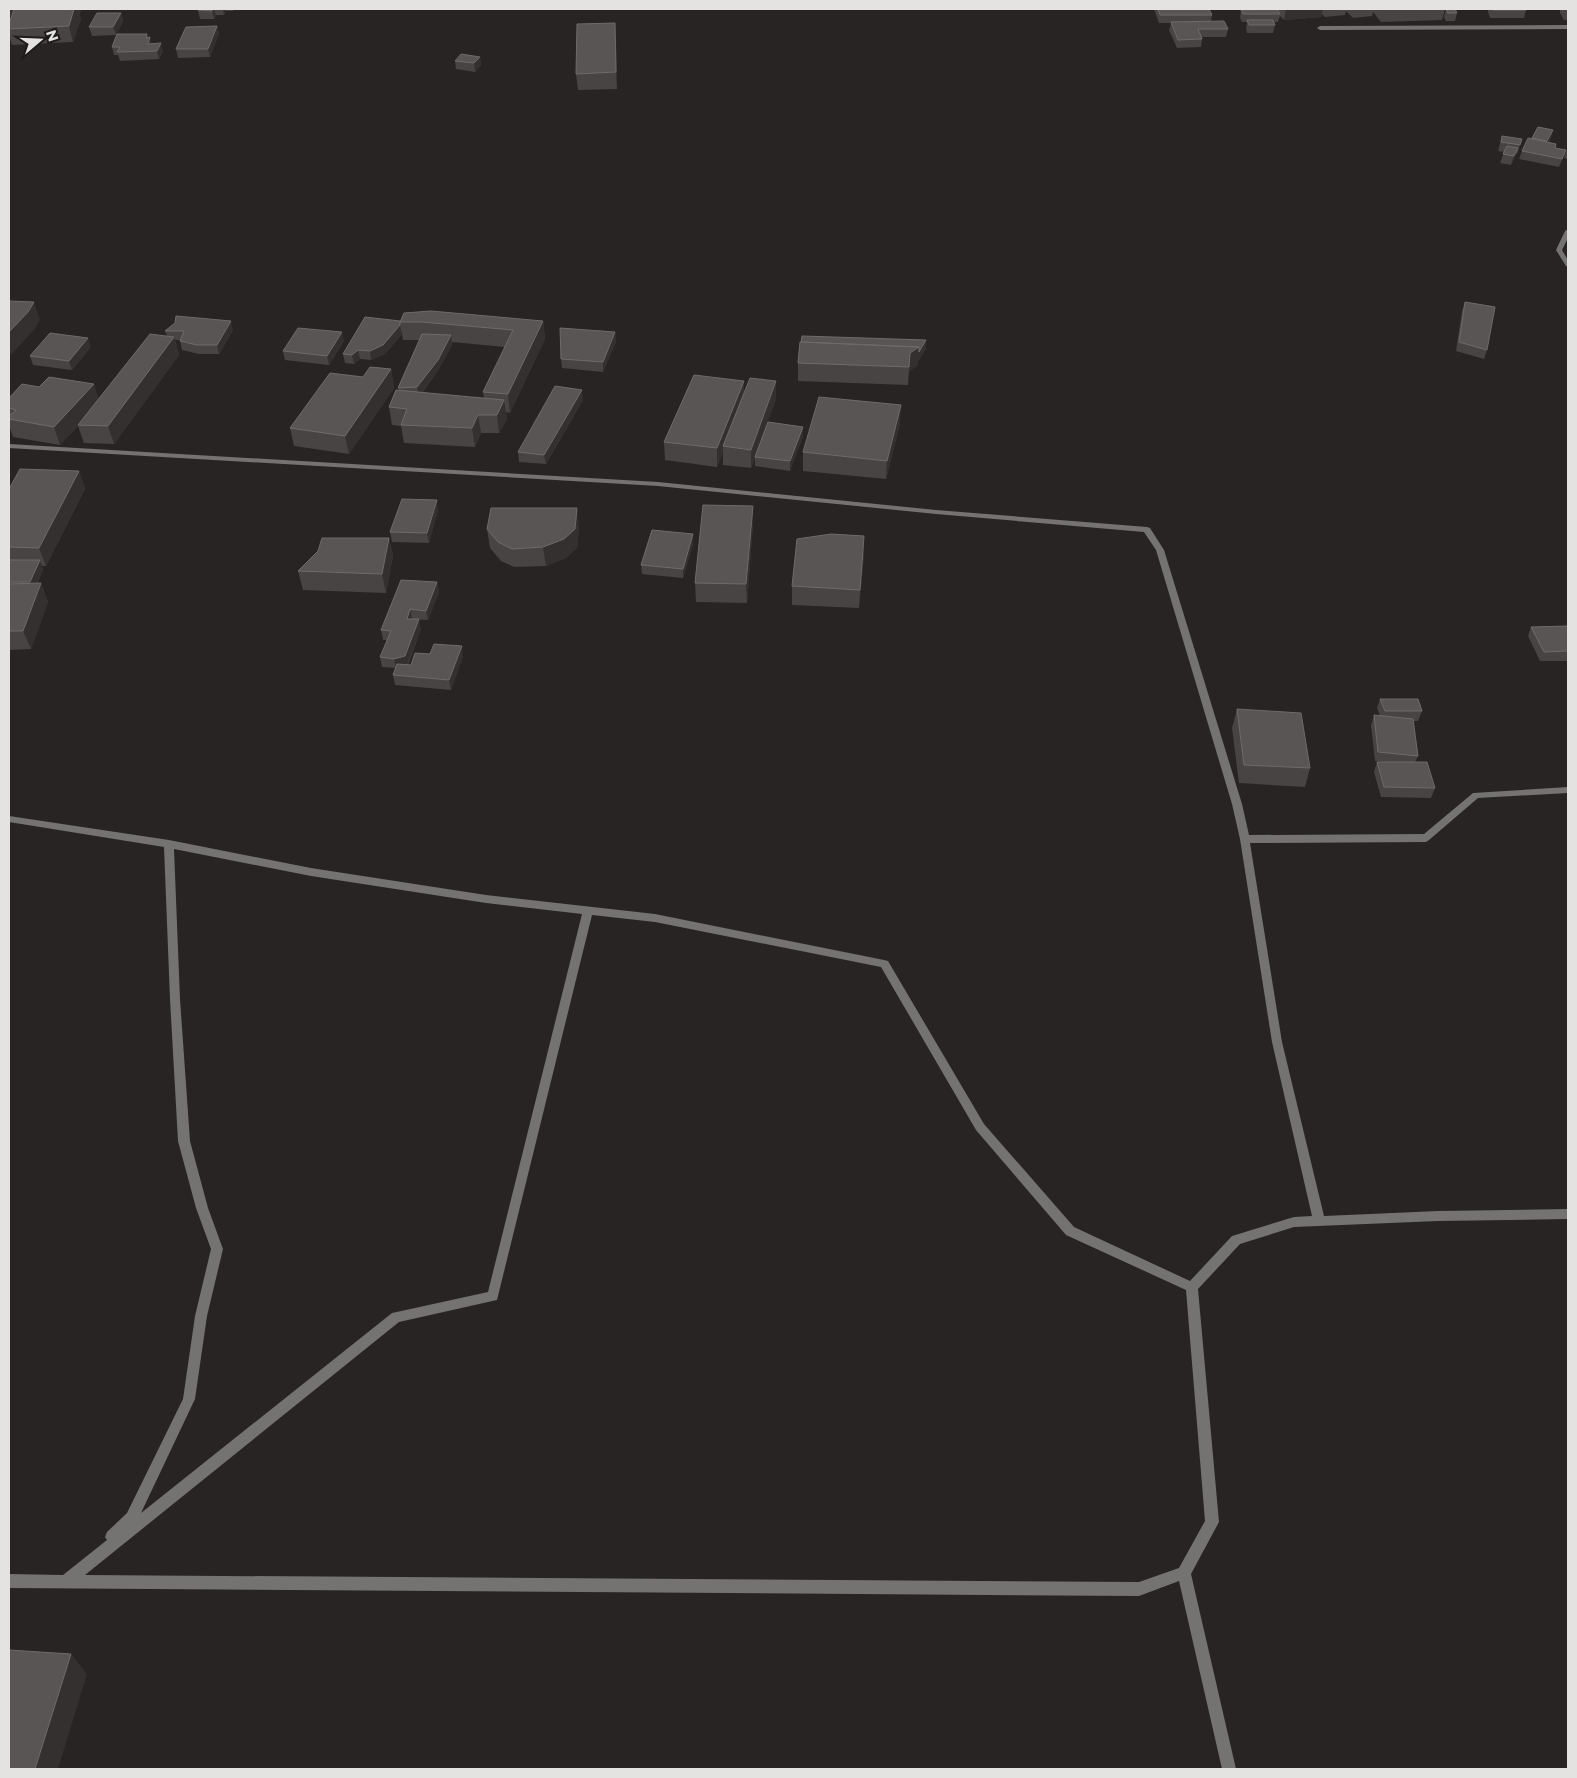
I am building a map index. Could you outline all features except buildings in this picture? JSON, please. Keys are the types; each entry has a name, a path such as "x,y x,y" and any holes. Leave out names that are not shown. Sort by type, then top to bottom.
{"street":[{"path":"1320,28 1568,27"},
{"path":"1568,231 1559,250 1568,265"},
{"path":"9,446 658,484 936,512 1147,530 1160,550 1234,794 1245,839 1276,1042 1319,1221"},
{"path":"1245,839 1426,838 1476,795 1568,790"},
{"path":"9,819 169,844 311,872 486,899 654,918 884,964 980,1127 1070,1231 1192,1287"},
{"path":"65,1582 132,1518 188,1399 201,1316 217,1249 202,1208 184,1141 175,999 169,844"},
{"path":"65,1582 396,1317 493,1296 588,910"},
{"path":"9,1581 1139,1589 1184,1573 1212,1522 1192,1287 1236,1240 1294,1222 1438,1216 1568,1214"},
{"path":"1184,1573 1229,1769"}]}
